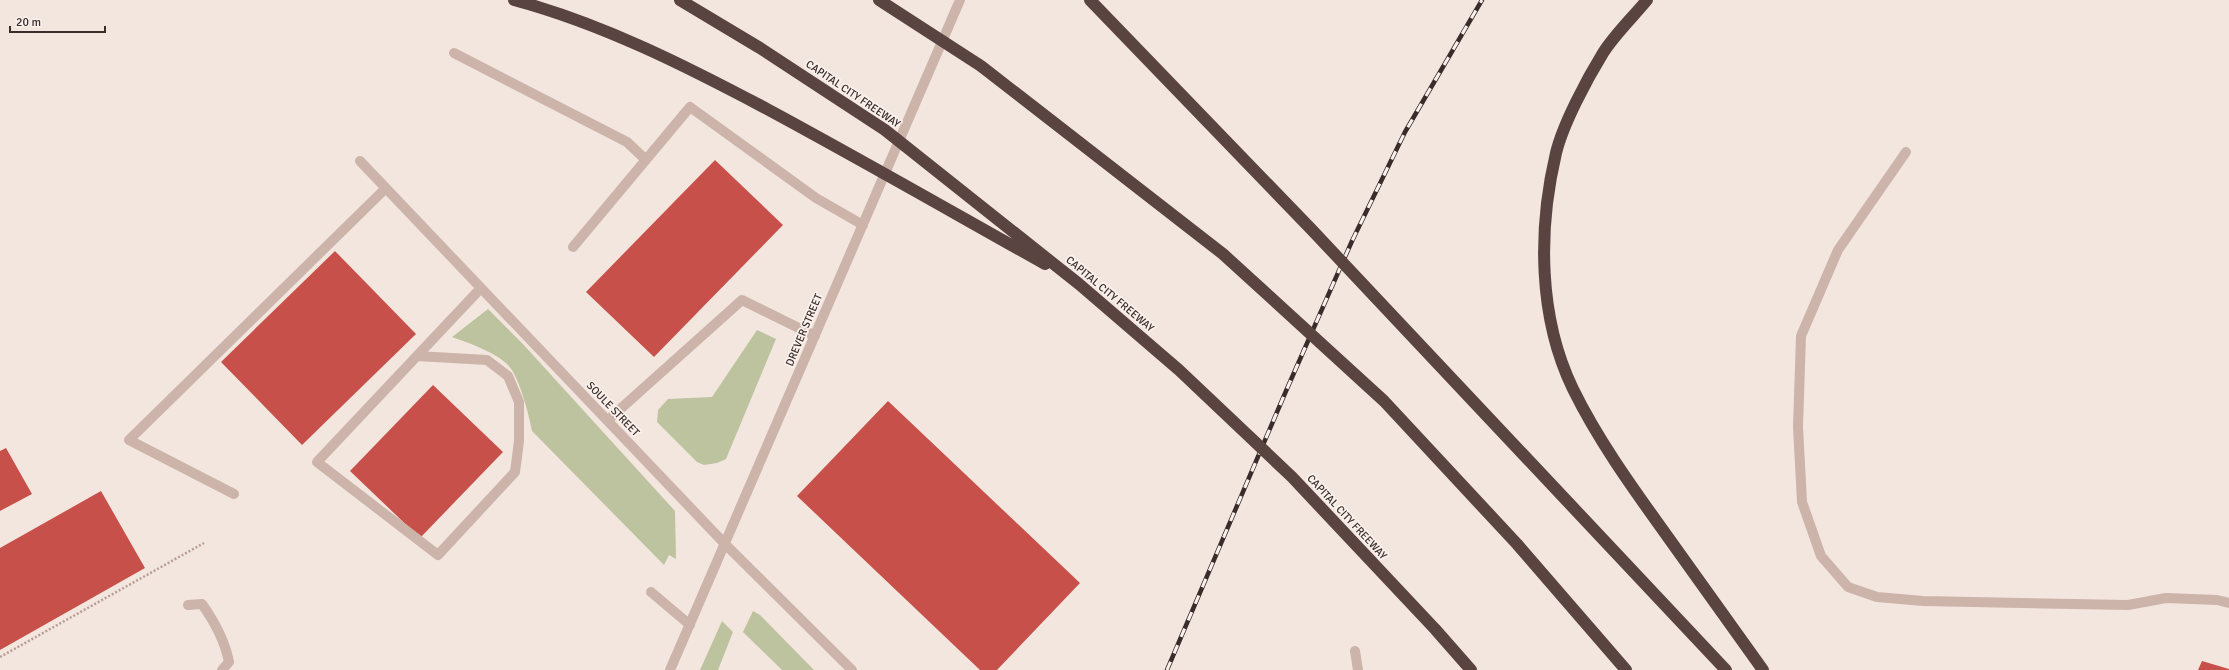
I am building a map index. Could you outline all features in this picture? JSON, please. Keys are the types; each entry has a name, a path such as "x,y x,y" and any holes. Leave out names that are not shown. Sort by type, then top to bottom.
{"highway":[{"path":"514,0 620,36 692,70 844,150 1079,284"},
{"name":"CAPITAL CITY FREEWAY","path":"680,0 760,48 885,130 1079,284 1179,370 1292,477 1435,629 1471,670"},
{"path":"879,0 981,66 1223,254 1384,401 1517,544 1626,670"},
{"path":"1090,0 1312,230 1726,670"},
{"path":"1647,0 1604,51 1577,101 1556,151 1546,209 1544,254 1547,298 1556,343 1572,388 1617,466 1763,670"}],"street":[{"name":"DREVER STREET","path":"670,670 960,0"},
{"path":"454,53 627,142 646,160"},
{"path":"573,247 690,107 816,198 863,225"},
{"path":"1906,152 1838,250 1801,336 1798,427 1802,502 1821,556 1848,587 1877,597 1923,601 2128,605 2166,598 2217,600 2229,603"},
{"name":"SOULE STREET","path":"360,161 725,544 852,670"},
{"path":"234,494 130,440 386,188"},
{"path":"417,356 487,360 508,376 519,402 519,441 515,472 438,555 317,462 481,288"},
{"path":"608,420 742,300 815,336"},
{"path":"651,592 690,625"},
{"path":"188,605 202,604 226,647 229,662 222,670"},
{"path":"1355,651 1358,670"}],"path":[{"path":"0,657 204,543"}],"green space":[{"path":"488,309 522,343 675,511 676,559 669,555 664,565 532,431 520,386 512,370 503,360 474,345 452,337"},
{"path":"757,330 776,339 726,459 717,463 704,465 697,462 657,422 658,410 668,399 712,397"},
{"path":"753,611 760,615 814,670 782,670 743,632"},
{"path":"722,621 733,632 718,670 700,670"}],"building":[{"path":"715,160 783,225 654,357 586,292"},
{"path":"335,251 416,334 302,445 221,362"},
{"path":"433,385 503,452 420,538 350,471"},
{"path":"888,401 1080,583 997,670 980,670 797,496"},
{"path":"6,448 32,494 0,511 0,451"},
{"path":"101,491 145,568 0,650 0,548"},
{"path":"2202,661 2229,669 2229,670 2198,670"}],"railway":[{"path":"1167,670 1286,391 1352,241 1405,132 1482,0"}]}
